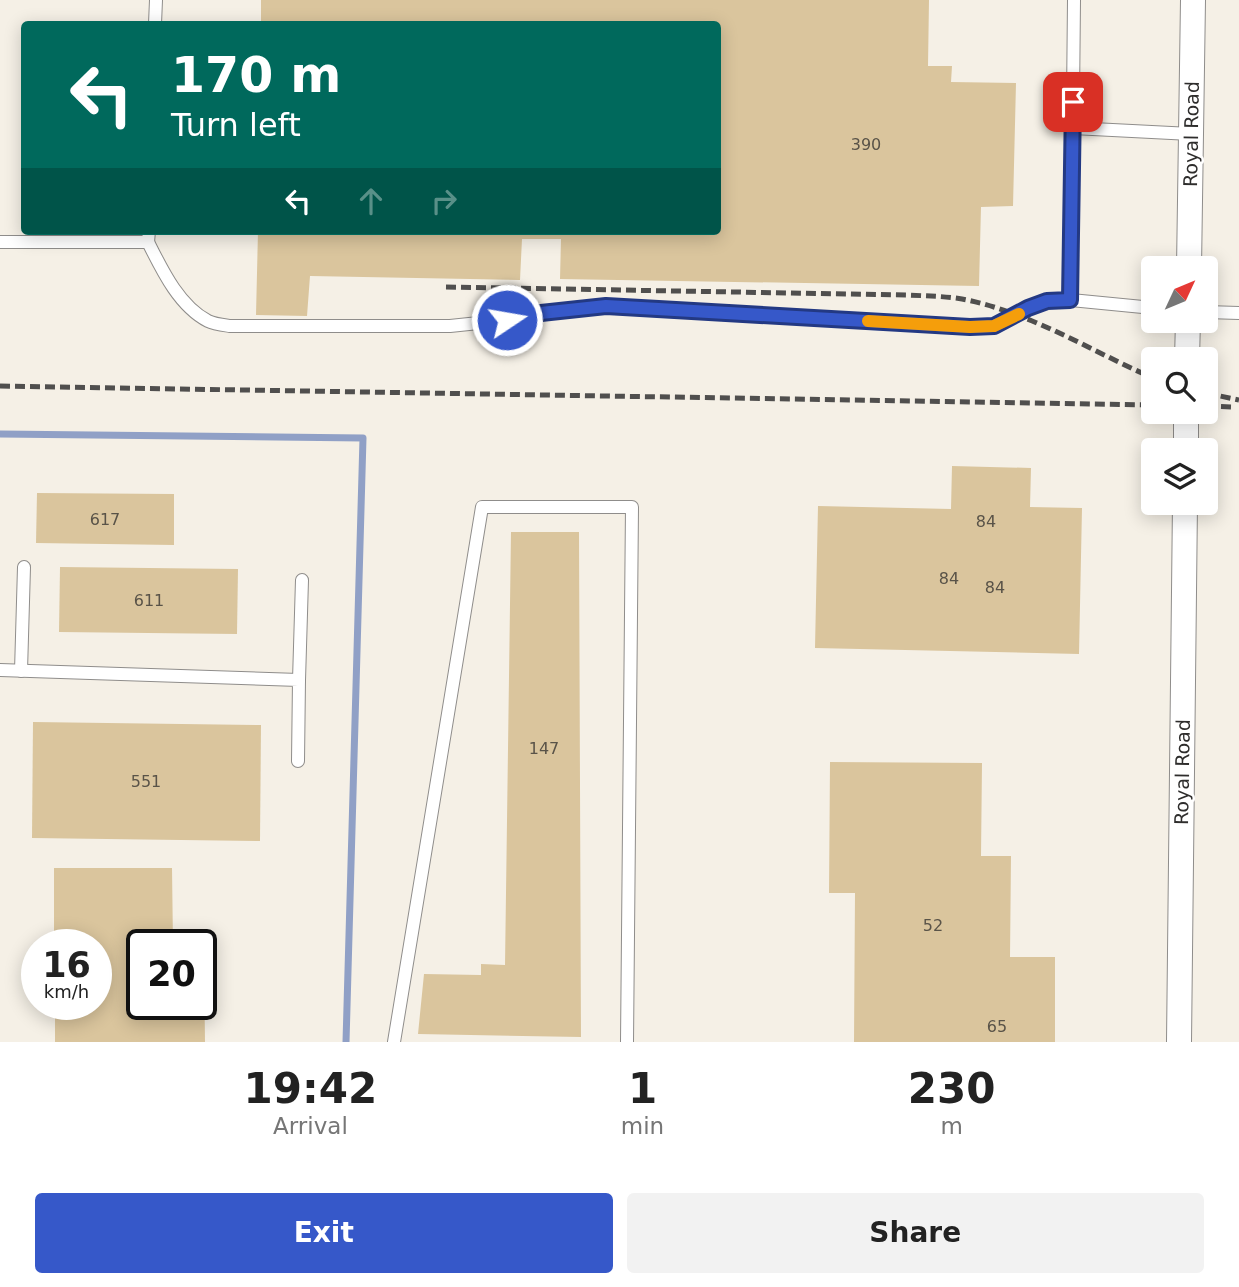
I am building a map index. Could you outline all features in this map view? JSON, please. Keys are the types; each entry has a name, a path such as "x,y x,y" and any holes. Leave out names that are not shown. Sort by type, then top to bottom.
{"street":[{"name":"Royal Road","path":"1189,256 1193,0"},
{"name":"Royal Road","path":"1179,1042 1185,515"}],"lane":[{"path":"155,21 156,0"},
{"path":"1070,300 1074,0"},
{"path":"1073,128 1191,134"},
{"path":"0,242 149,237 165,276 188,305 208,321 230,326 450,326 606,306 970,327 994,326 1047,301 1070,300 1141,307"},
{"path":"1218,312 1239,313"},
{"path":"394,1042 482,507 632,507 627,1042"},
{"path":"22,671 24,567"},
{"path":"298,761 302,580"},
{"path":"0,670 299,680"}],"shaded area":[{"path":"0,0 1239,0 1239,1042 0,1042"}],"building":[{"path":"261,0 929,0 928,66 952,66 951,82 1016,83 1013,206 981,207 979,286 560,279 561,239 522,239 520,280 310,276 307,316 256,315 258,235 721,235 721,21 261,21"},
{"path":"952,466 1031,468 1030,507 1082,508 1079,654 815,648 818,506 951,509"},
{"path":"37,493 174,494 174,545 36,543"},
{"path":"511,532 579,532 581,1037 418,1034 424,974 481,975 481,964 505,965"},
{"path":"60,567 238,569 237,634 59,632"},
{"path":"33,722 261,725 260,841 32,838"},
{"path":"830,762 982,763 981,856 1011,856 1010,957 1055,957 1055,1042 854,1042 855,893 829,893"},
{"path":"54,868 172,868 173,929 126,929 126,1020 205,1020 205,1042 55,1042 55,1020 112,1020 112,929 54,929"}],"waterway":[{"path":"0,434 363,438 346,1042"}],"railway":[{"path":"446,287 955,298 1012,313 1141,372"},
{"path":"0,386 1141,405"},
{"path":"1218,396 1239,400"},
{"path":"1218,406 1234,407"}],"slow traffic":[{"path":"868,321 994,326 1019,314"}],"route":[{"path":"507,320 575,308 606,306 970,327 994,326 1047,301 1070,300 1073,102"}]}
